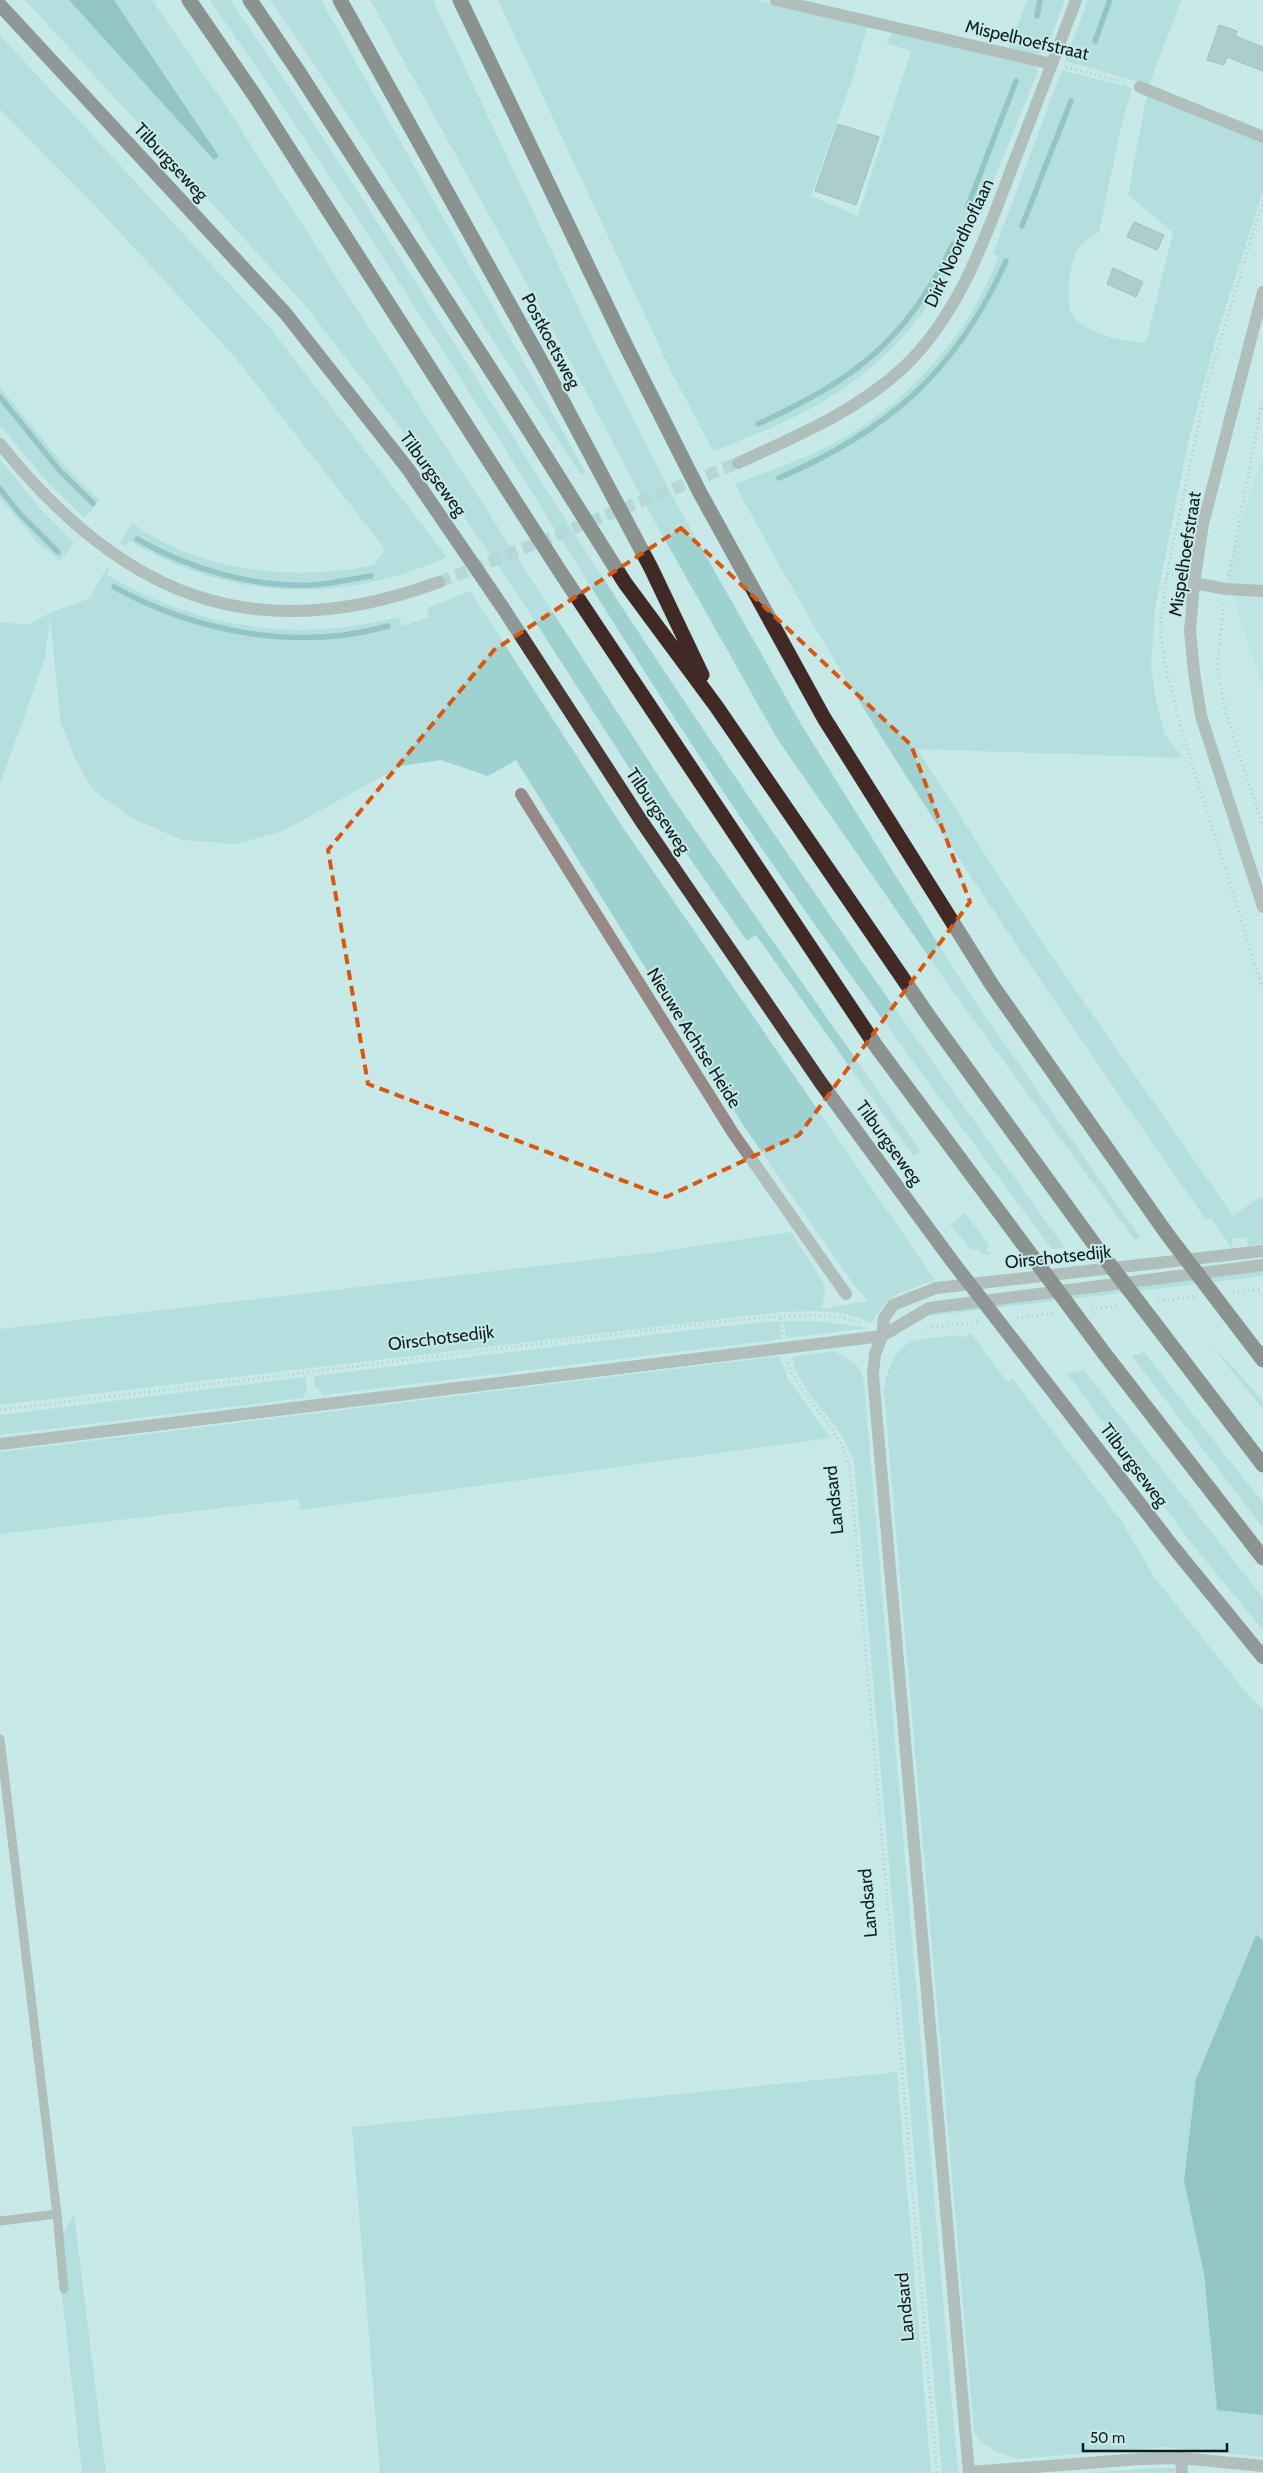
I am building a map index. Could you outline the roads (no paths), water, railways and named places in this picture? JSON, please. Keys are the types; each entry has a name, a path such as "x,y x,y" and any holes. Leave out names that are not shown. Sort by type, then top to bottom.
{"highway":[{"path":"189,0 260,104 561,573 876,1046 1104,1353 1263,1558"},
{"path":"250,0 491,370 625,583 716,706 930,1018 1094,1244 1263,1465"},
{"name":"Postkoetsweg","path":"340,0 367,44 547,372 651,568 716,706"},
{"path":"460,0 625,344 699,491 824,718 992,985 1167,1234 1263,1360"},
{"name":"Tilburgseweg","path":"0,5 286,314 408,468 503,608 640,819 821,1082 952,1261 1174,1548 1263,1657"}],"street":[{"name":"Mispelhoefstraat","path":"776,0 1052,64"},
{"name":"Dirk Noordhoflaan","path":"738,463 829,421 872,394 905,366 943,320 965,280 989,226 1076,0"},
{"path":"1140,87 1263,137"},
{"name":"Mispelhoefstraat","path":"1263,292 1203,524 1194,583 1190,631 1201,716 1263,908"},
{"path":"0,444 45,497 95,542 118,559 165,584 209,600 242,608 287,612 329,610 381,601 439,582"},
{"path":"1194,583 1226,589 1263,591"},
{"name":"Nieuwe Achtse Heide","path":"521,794 733,1133 846,1294"},
{"name":"Oirschotsedijk","path":"882,1336 884,1318 893,1305 936,1288 1263,1250"},
{"name":"Oirschotsedijk","path":"0,1444 882,1336 929,1308 1263,1265"},
{"path":"882,1336 874,1354 873,1375 969,2472 1140,2459 1182,2458 1263,2466"},
{"path":"1182,2458 1182,2473"}],"lane":[{"path":"0,1739 57,2214 64,2289"},
{"path":"0,2221 57,2214"}],"waterway":[{"path":"1037,16 1040,0"},
{"path":"1095,41 1110,0"},
{"path":"967,208 1016,81"},
{"path":"1022,226 1071,101"},
{"path":"758,424 822,391 850,373 874,354 917,307 953,244"},
{"path":"779,478 818,460 854,440 886,418 915,393 941,366 965,335 987,300 1006,261"},
{"path":"0,397 60,471 93,503"},
{"path":"0,489 21,515 58,552"},
{"path":"137,539 157,550 200,568 245,580 291,585 314,585 371,576"},
{"path":"114,587 146,603 179,616 213,626 248,633 283,637 318,637 353,634 388,626"}],"tunnel":[{"path":"439,582 738,463"}]}
